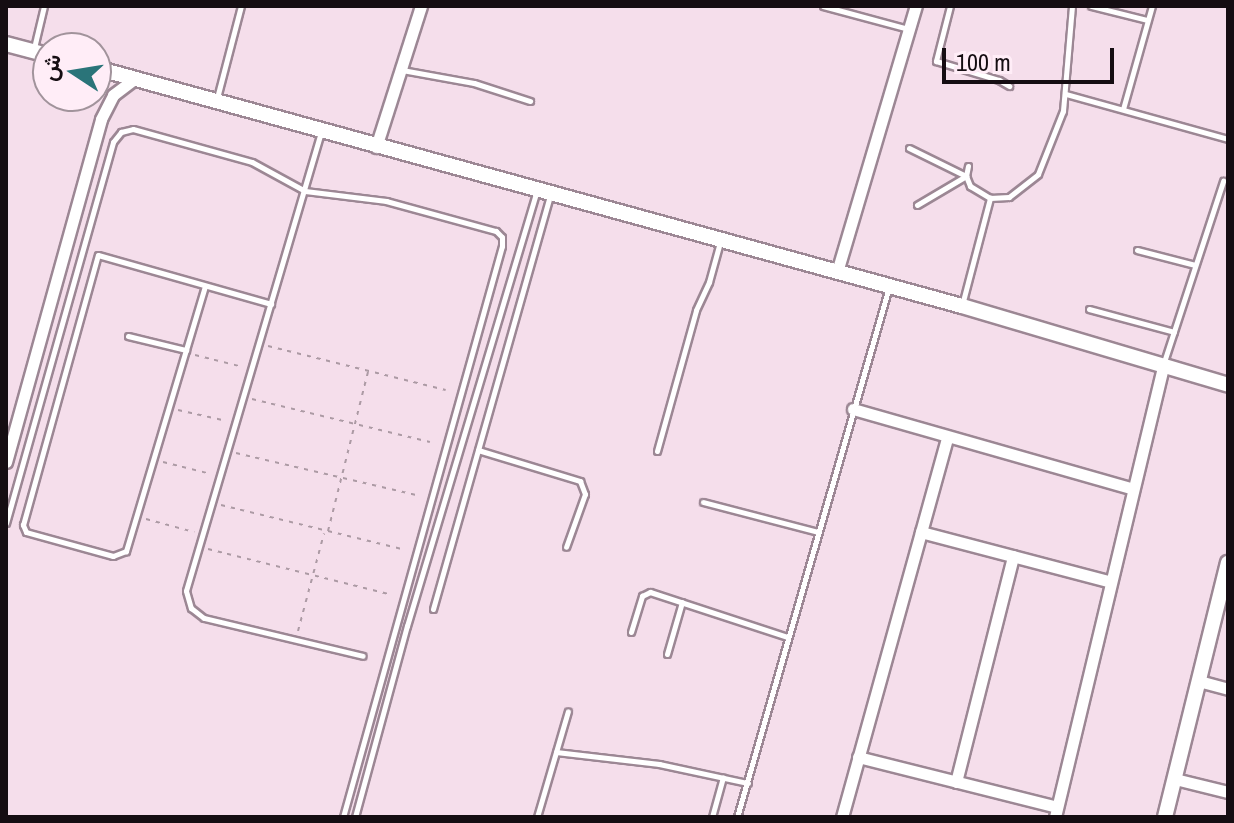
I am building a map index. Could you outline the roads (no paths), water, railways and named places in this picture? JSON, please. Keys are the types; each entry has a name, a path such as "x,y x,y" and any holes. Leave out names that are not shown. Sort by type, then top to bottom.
{"street":[{"path":"376,147 421,6"},
{"path":"837,272 916,6"},
{"path":"6,44 32,51"},
{"path":"112,73 543,194 962,306 1228,385"},
{"path":"6,462 101,119 113,95 134,79"},
{"path":"858,757 1056,812 1163,366"},
{"path":"853,409 1133,489"},
{"path":"842,817 947,438"},
{"path":"921,532 1111,582"},
{"path":"956,782 1013,556"},
{"path":"1165,817 1228,563"},
{"path":"1199,681 1228,689"},
{"path":"1175,779 1228,792"}],"lane":[{"path":"38,32 44,6"},
{"path":"216,102 241,6"},
{"path":"823,6 909,30"},
{"path":"950,6 936,61 999,80 1009,86"},
{"path":"968,166 966,176 970,186 990,198 1009,197 1038,174 1058,128 1066,94 1072,6"},
{"path":"1091,6 1147,20"},
{"path":"1123,110 1152,6"},
{"path":"401,70 474,83 530,101"},
{"path":"1066,94 1228,139"},
{"path":"6,523 114,138 133,129 263,167 305,191 386,201 492,229 502,242 343,817"},
{"path":"321,132 186,591 195,612 204,618 363,656"},
{"path":"909,148 966,176"},
{"path":"917,205 966,176"},
{"path":"1163,366 1223,181"},
{"path":"433,609 478,450 543,194"},
{"path":"355,817 407,626 543,194"},
{"path":"962,306 990,198"},
{"path":"657,451 696,310 709,282 721,241"},
{"path":"1137,250 1195,265"},
{"path":"205,286 128,548 116,556 28,532 23,528 98,255 271,304"},
{"path":"737,817 889,286"},
{"path":"1089,309 1174,332"},
{"path":"128,336 186,352"},
{"path":"478,450 580,481 585,494 566,547"},
{"path":"703,502 818,532"},
{"path":"631,632 645,593 788,637"},
{"path":"667,654 682,602"},
{"path":"537,817 568,711"},
{"path":"556,752 592,754 748,783"},
{"path":"712,817 723,777"}]}
